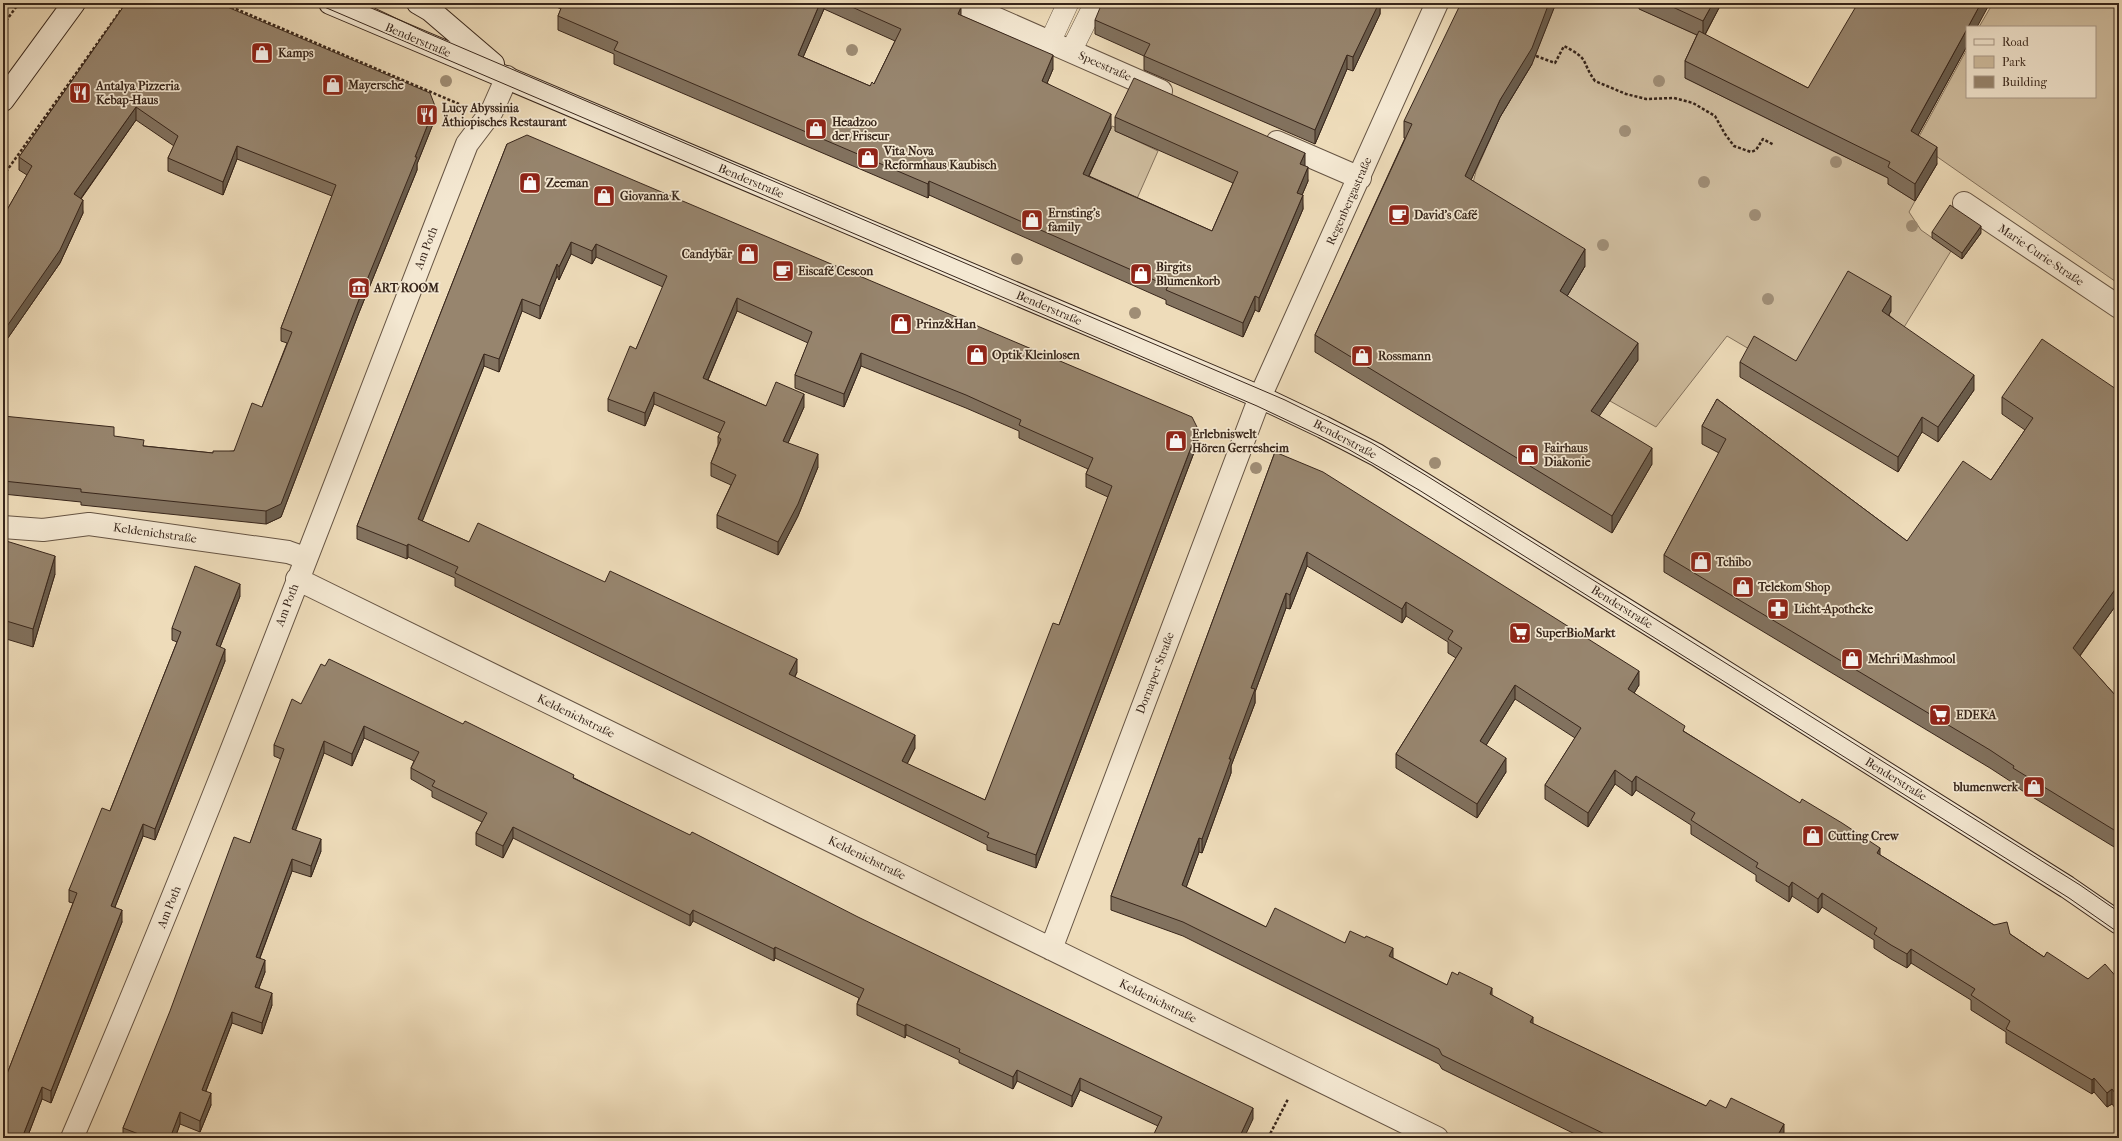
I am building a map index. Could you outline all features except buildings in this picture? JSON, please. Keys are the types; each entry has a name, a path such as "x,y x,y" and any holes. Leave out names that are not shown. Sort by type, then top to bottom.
{"street":[{"path":"3,100 74,3"},
{"name":"Benderstraße","path":"330,3 1260,397 1323,427 1384,460 2067,887 2119,923"},
{"name":"Benderstraße","path":"418,3 430,10 507,77"},
{"name":"Speestraße","path":"961,3 1179,99"},
{"name":"Regenbergastraße","path":"1260,397 1360,178 1434,4"},
{"name":"Am Poth","path":"72,1138 123,1021 183,872 466,144 492,112 507,77"},
{"path":"1259,134 1360,178"},
{"name":"Marie-Curie-Straße","path":"1964,203 2119,307"},
{"name":"Dornaper Straße","path":"1051,949 1260,397"},
{"name":"Keldenichstraße","path":"3,527 43,530 89,524 288,552 305,558"},
{"name":"Keldenichstraße","path":"297,579 1437,1138"}],"lane":[{"path":"1050,42 1068,3"},
{"path":"1071,51 1095,3"}],"path":[{"path":"3,26 19,3"},
{"path":"3,176 126,3"},
{"path":"222,3 450,101 492,112"},
{"path":"1536,56 1555,63 1564,46 1585,59 1595,81 1626,94 1646,99 1674,98 1693,103 1715,116 1734,146 1740,149 1751,152 1756,150 1763,139 1774,145"},
{"path":"1268,1138 1301,1071"}],"green space":[{"path":"1556,3 1642,3 1640,9 1703,38 1685,78 1890,179 1888,184 1915,201 1909,212 1921,230 1951,251 1853,410 1727,336 1656,427 1610,401 1637,360 1560,308 1585,266 1470,195 1476,171 1500,117 1531,66"},
{"path":"1993,3 2119,3 2119,284 1916,142 1966,51 1966,98 2096,98 2096,26 1980,26"},
{"path":"1112,126 1117,128 1116,131 1158,151 1132,210 1083,188"}],"tram line":[{"path":"315,3 1257,406 1348,449 1419,490 2069,898 2119,933"},
{"path":"364,3 425,32 1285,400 1372,443 2080,885 2119,912"}],"place":[{"name":"Kamps","path":"262,53"},
{"name":"Mayersche","path":"333,85"},
{"name":"Antalya Pizzeria Kebap-Haus","path":"80,93"},
{"name":"Lucy Abyssinia Äthiopisches Restaurant","path":"427,115"},
{"name":"Headzoo der Friseur","path":"816,129"},
{"name":"Vita Nova Reformhaus Kaubisch","path":"868,158"},
{"name":"Zeeman","path":"530,183"},
{"name":"Giovanna K","path":"604,196"},
{"name":"David's Café","path":"1399,215"},
{"name":"Ernsting's family","path":"1032,220"},
{"name":"Candybär","path":"748,254"},
{"name":"Eiscafé Cescon","path":"783,271"},
{"name":"Birgits Blumenkorb","path":"1141,274"},
{"name":"ART ROOM","path":"359,288"},
{"name":"Prinz&Han","path":"901,324"},
{"name":"Optik Kleinlosen","path":"977,355"},
{"name":"Rossmann","path":"1362,356"},
{"name":"Erlebniswelt Hören Gerresheim","path":"1176,441"},
{"name":"Fairhaus Diakonie","path":"1528,455"},
{"name":"Tchibo","path":"1701,562"},
{"name":"Telekom Shop","path":"1743,587"},
{"name":"Licht-Apotheke","path":"1778,609"},
{"name":"SuperBioMarkt","path":"1520,633"},
{"name":"Mehri Mashmool","path":"1852,659"},
{"name":"EDEKA","path":"1940,715"},
{"name":"blumenwerk","path":"2034,787"},
{"name":"Cutting Crew","path":"1813,836"}]}
